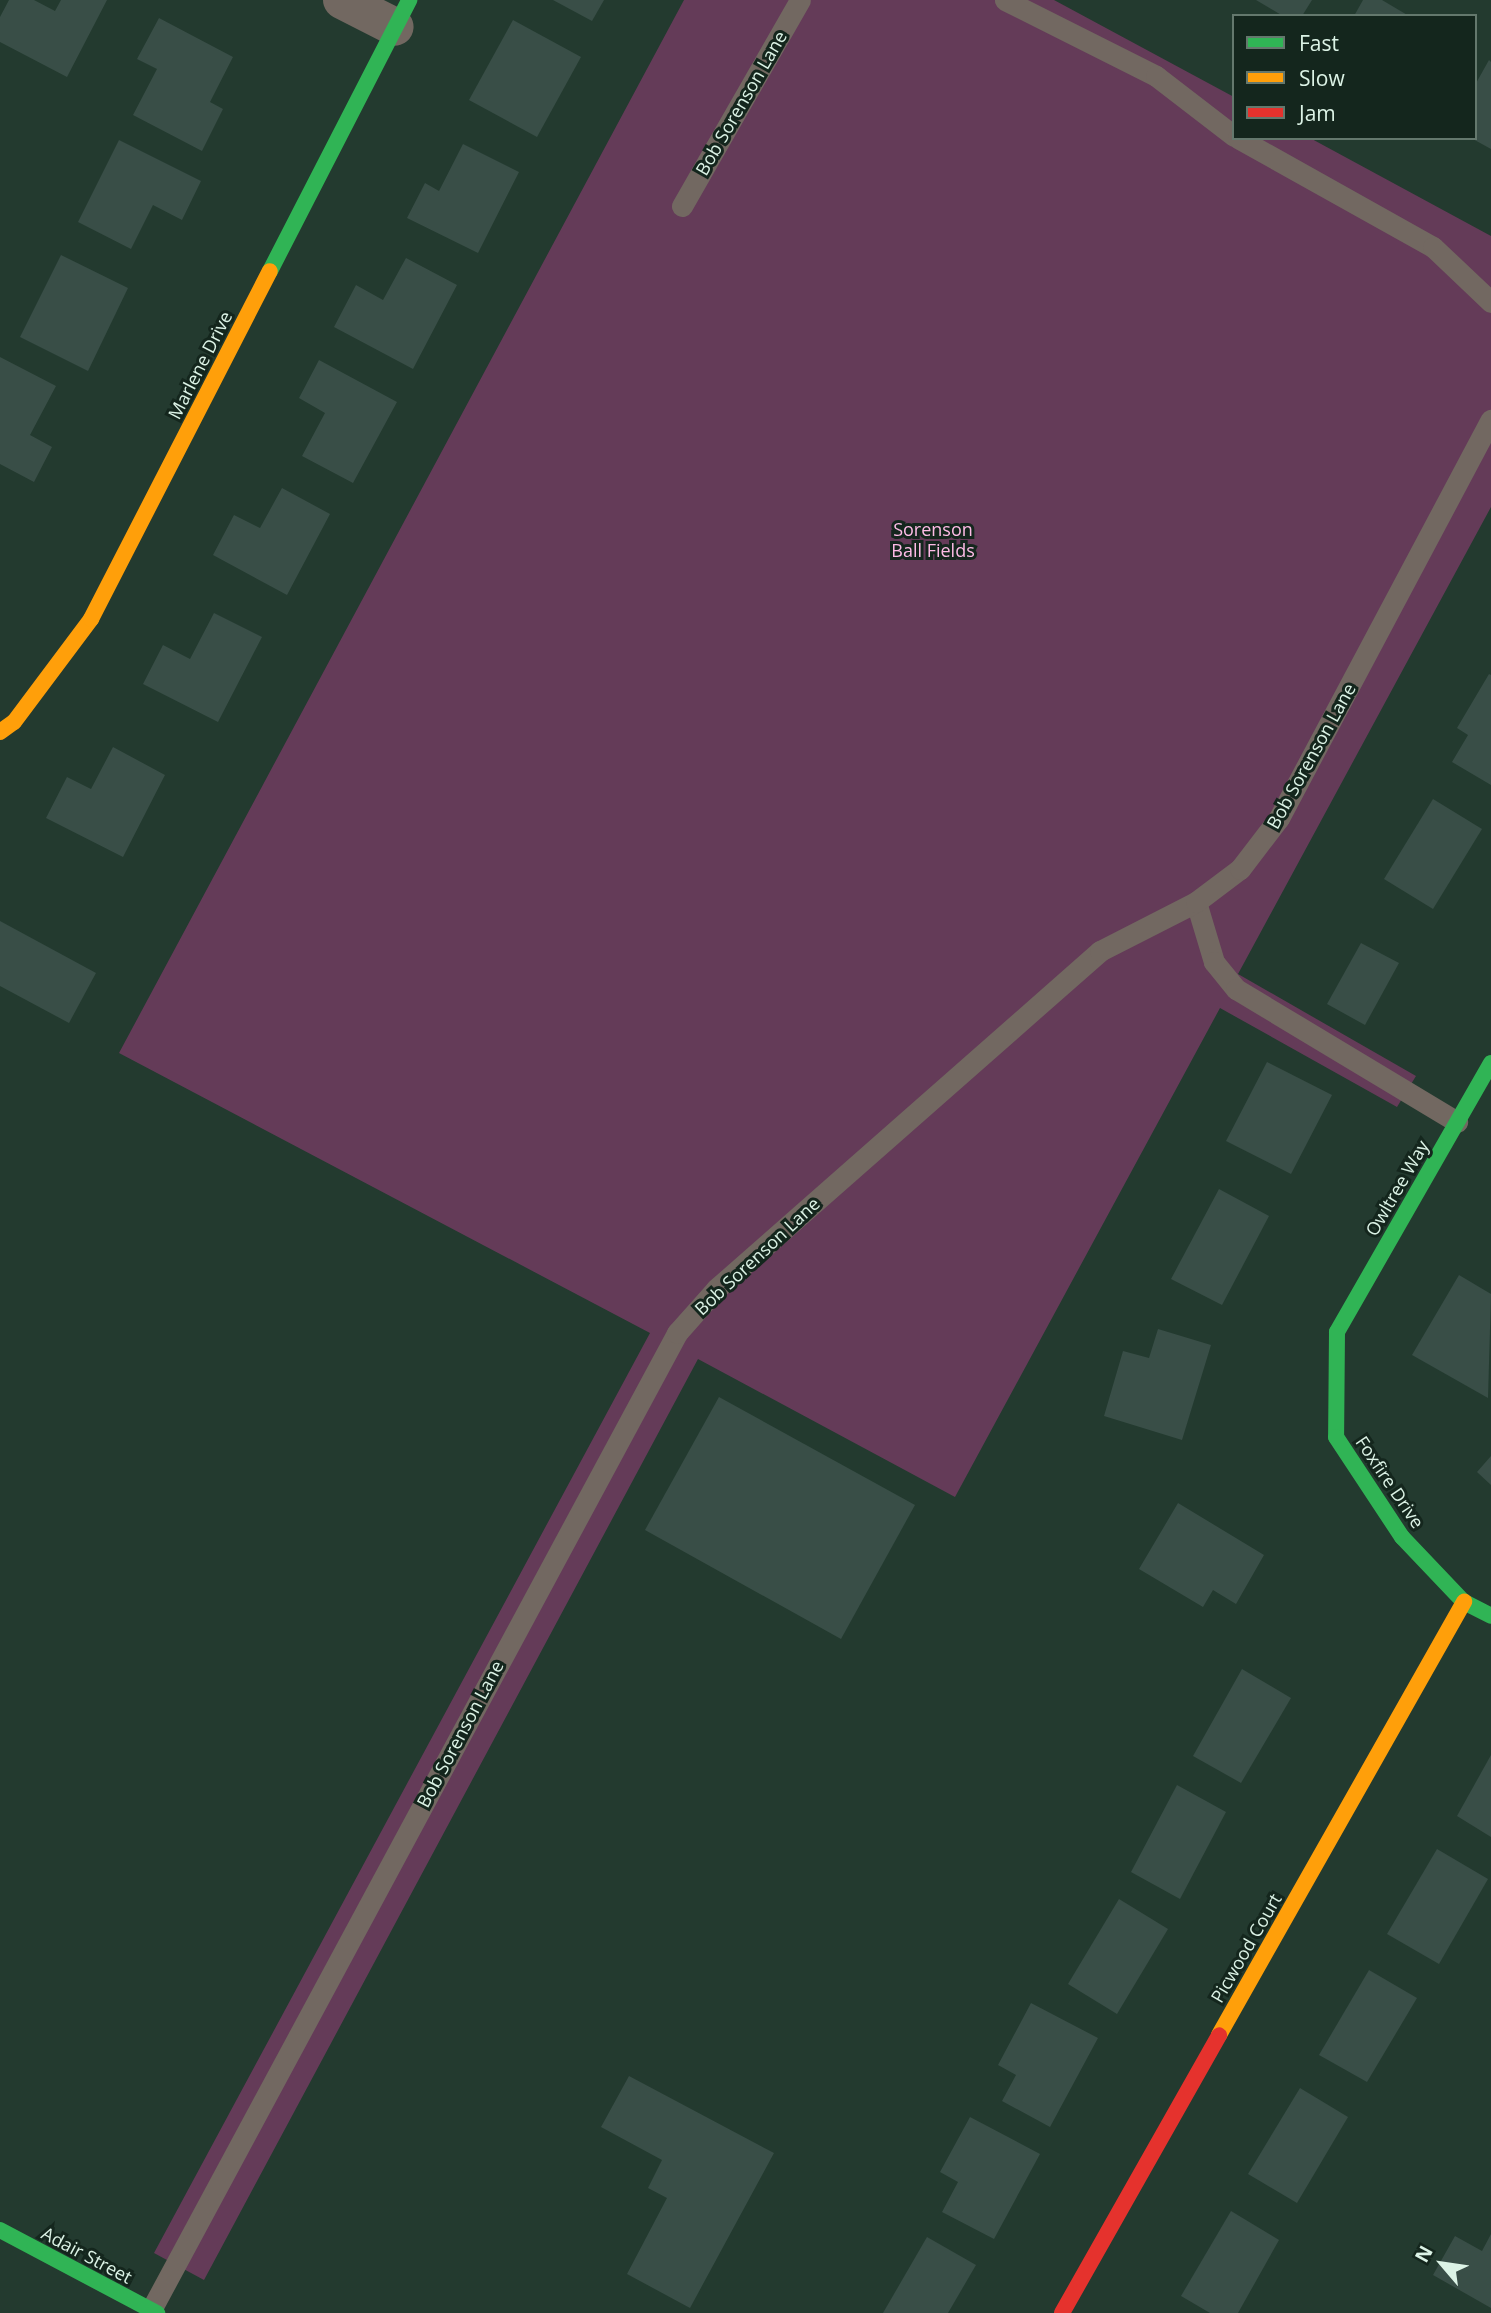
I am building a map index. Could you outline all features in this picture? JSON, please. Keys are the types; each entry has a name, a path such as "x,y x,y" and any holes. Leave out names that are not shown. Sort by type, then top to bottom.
{"street":[{"path":"342,0 402,14"},
{"name":"Marlene Drive","path":"0,732 14,722 91,619 402,14"},
{"name":"Owltree Way","path":"1337,1332 1491,1063"},
{"name":"Foxfire Drive","path":"1337,1332 1336,1437 1402,1537 1464,1602 1491,1616"},
{"name":"Picwood Court","path":"1062,2313 1464,1602"},
{"name":"Adair Street","path":"0,2230 154,2311"}],"lane":[{"name":"Bob Sorenson Lane","path":"682,206 800,0"},
{"path":"1005,0 1156,76 1232,134"},
{"path":"1241,140 1433,247 1491,302"},
{"name":"Bob Sorenson Lane","path":"154,2311 677,1333 716,1289 1100,951 1196,902 1240,869 1279,818 1491,420"},
{"path":"1196,902 1214,962 1236,989 1457,1122"}],"green space":[{"name":"Sorenson Ball Fields","path":"684,0 1054,0 1232,96 1232,140 1314,140 1491,236 1491,507 1238,974 1416,1076 1397,1107 1220,1008 955,1497 698,1359 204,2280 154,2253 650,1333 119,1053"}],"building":[{"path":"9,0 34,0 55,11 61,0 107,0 67,77 0,42 0,17"},
{"path":"553,0 604,0 592,21"},
{"path":"1256,0 1312,0 1303,14 1280,14"},
{"path":"1363,0 1382,0 1406,14 1355,14"},
{"path":"159,18 233,57 210,102 223,109 202,151 133,115 157,69 137,59"},
{"path":"513,20 581,57 537,137 469,100"},
{"path":"1489,60 1491,149 1475,140 1477,140 1477,81"},
{"path":"119,140 201,181 182,220 153,205 131,249 78,222"},
{"path":"463,144 519,172 478,253 407,218 425,183 439,191"},
{"path":"61,255 128,288 88,371 20,337"},
{"path":"406,258 457,285 413,369 334,327 356,285 383,300"},
{"path":"0,357 56,386 30,435 52,447 34,482 0,464"},
{"path":"319,360 397,402 353,483 302,456 325,413 299,398"},
{"path":"282,488 330,514 287,595 213,555 234,515 260,528"},
{"path":"214,613 262,637 218,722 143,684 163,645 190,659"},
{"path":"1489,674 1491,785 1452,762 1468,735 1457,728"},
{"path":"113,747 165,775 123,857 46,818 67,777 91,789"},
{"path":"1433,799 1482,829 1433,909 1384,879"},
{"path":"0,921 96,973 69,1023 0,986"},
{"path":"1361,943 1399,963 1365,1025 1327,1004"},
{"path":"1267,1062 1332,1095 1291,1174 1226,1141"},
{"path":"1219,1189 1269,1216 1222,1305 1171,1279"},
{"path":"1459,1275 1491,1294 1488,1398 1412,1355"},
{"path":"1158,1329 1211,1345 1182,1440 1104,1416 1123,1351 1149,1358"},
{"path":"719,1397 915,1505 841,1639 645,1530"},
{"path":"1491,1456 1491,1485 1477,1472"},
{"path":"1178,1503 1264,1555 1236,1604 1213,1590 1203,1607 1139,1569"},
{"path":"1242,1669 1291,1698 1241,1783 1193,1756"},
{"path":"1491,1755 1491,1837 1457,1816"},
{"path":"1177,1785 1226,1812 1180,1899 1131,1872"},
{"path":"1437,1849 1488,1879 1439,1964 1387,1934"},
{"path":"1119,1899 1168,1929 1117,2014 1068,1984"},
{"path":"1369,1970 1417,1998 1367,2082 1319,2055"},
{"path":"1031,2003 1098,2038 1050,2127 1002,2101 1016,2075 998,2065"},
{"path":"629,2076 774,2153 690,2308 627,2274 667,2198 648,2188 662,2160 601,2127"},
{"path":"1300,2088 1348,2117 1297,2203 1248,2174"},
{"path":"970,2117 1040,2154 994,2239 942,2212 958,2182 940,2172"},
{"path":"1231,2211 1279,2240 1238,2313 1210,2313 1181,2296"},
{"path":"1491,2234 1491,2308 1433,2275 1455,2236 1482,2251"},
{"path":"927,2237 976,2265 948,2313 883,2313"}],"traffic: fast":[{"path":"270,271 409,0"},
{"path":"1491,1063 1337,1332 1336,1437 1402,1537 1464,1602 1491,1616"},
{"path":"0,2230 157,2313"}],"traffic: slow":[{"path":"0,732 14,722 91,619 270,271"},
{"path":"1219,2035 1464,1602"}],"traffic: jam":[{"path":"1062,2313 1219,2035"}]}
